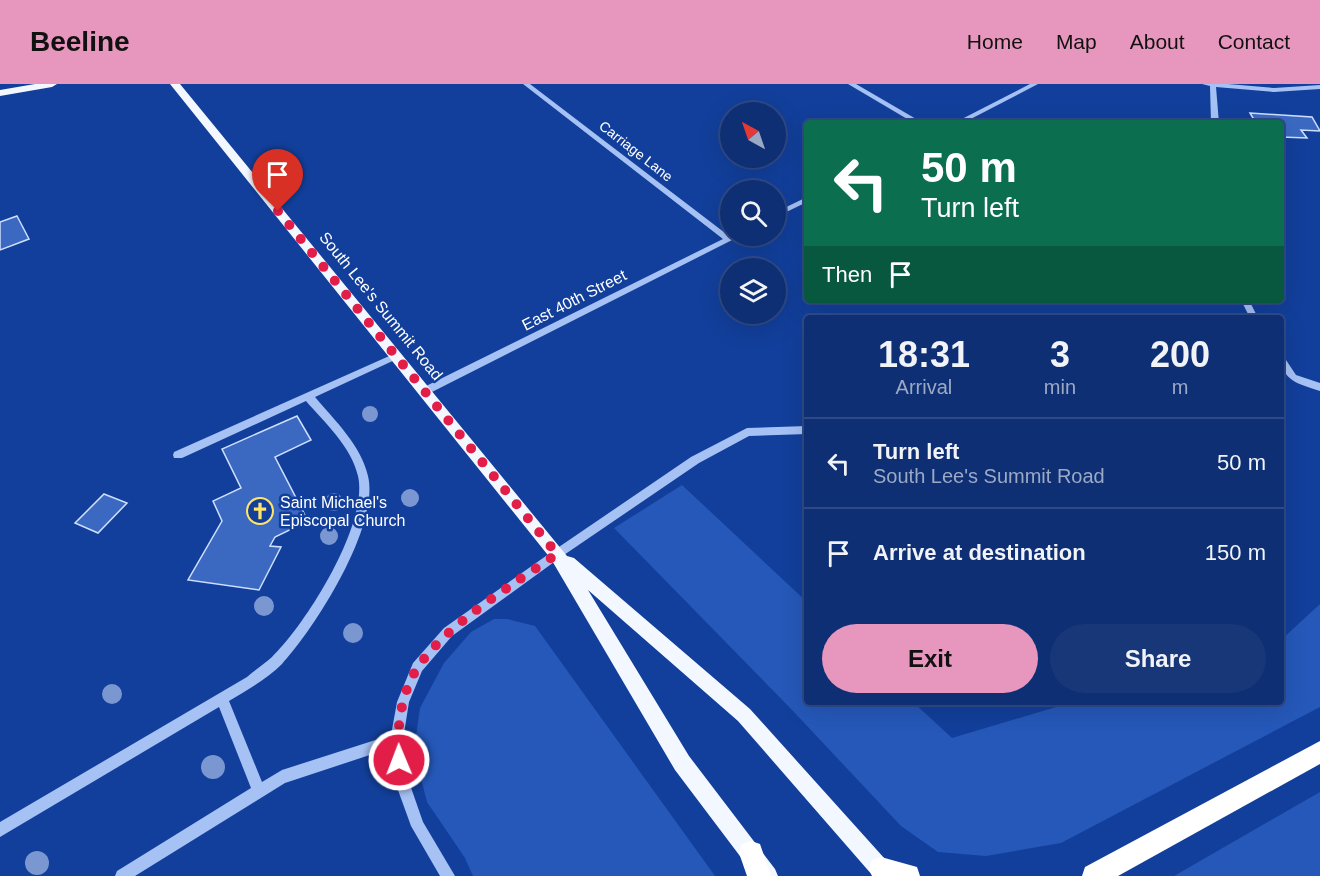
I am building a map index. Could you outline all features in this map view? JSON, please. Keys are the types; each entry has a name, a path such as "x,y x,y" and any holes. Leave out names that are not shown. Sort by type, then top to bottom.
{"highway":[{"path":"1094,876 1320,752"},
{"path":"884,872 908,876"}],"main road":[{"path":"0,91 14,84"},
{"path":"0,91 52,84"},
{"name":"South Lee's Summit Road","path":"175,84 557,554 682,763 755,865 768,876"},
{"name":"South Lee's Summit Road","path":"557,554 744,716 884,872"}],"street":[{"name":"Carriage Lane","path":"526,84 720,228"},
{"path":"851,84 914,120"},
{"path":"964,120 1035,84"},
{"path":"1215,120 1209,85 1274,90 1320,87"},
{"path":"786,210 804,201"},
{"name":"East 40th Street","path":"425,391 720,243"},
{"path":"178,455 396,356"},
{"path":"1284,364 1293,377 1320,387"},
{"path":"0,830 251,681 276,660 298,632 337,570 361,522 365,488 361,471 349,447 308,396"},
{"path":"448,876 418,826 401,779 397,740 403,702 417,668 448,632 695,460 747,432 804,430"},
{"path":"222,698 259,791"},
{"path":"122,876 282,777 397,740"}],"shaded area":[{"path":"682,485 804,599 804,705 916,705 952,738 1063,705 1284,705 1284,637 1320,604 1320,707 1061,843 986,856 938,852 901,826 793,711 614,528"},
{"path":"494,619 507,619 535,626 715,876 473,876 465,858 427,802 414,751 420,708 444,663 471,632"},
{"path":"1320,792 1320,876 1174,876"}],"building":[{"path":"1250,113 1312,117 1320,131 1301,130 1307,138 1284,137 1284,120 1254,120"},
{"path":"17,216 29,239 0,250 0,222"},
{"name":"Saint Michael's Episcopal Church","path":"297,416 311,440 275,457 308,521 275,537 270,546 281,547 259,590 188,580 222,521 213,501 241,488 222,449"},
{"path":"104,494 127,503 98,533 75,523"}],"place":[{"name":"Saint Michael's Episcopal Church","path":"260,511"}],"route":[{"path":"278,211 557,554 448,632 417,668 403,702 397,740 399,760"}]}
